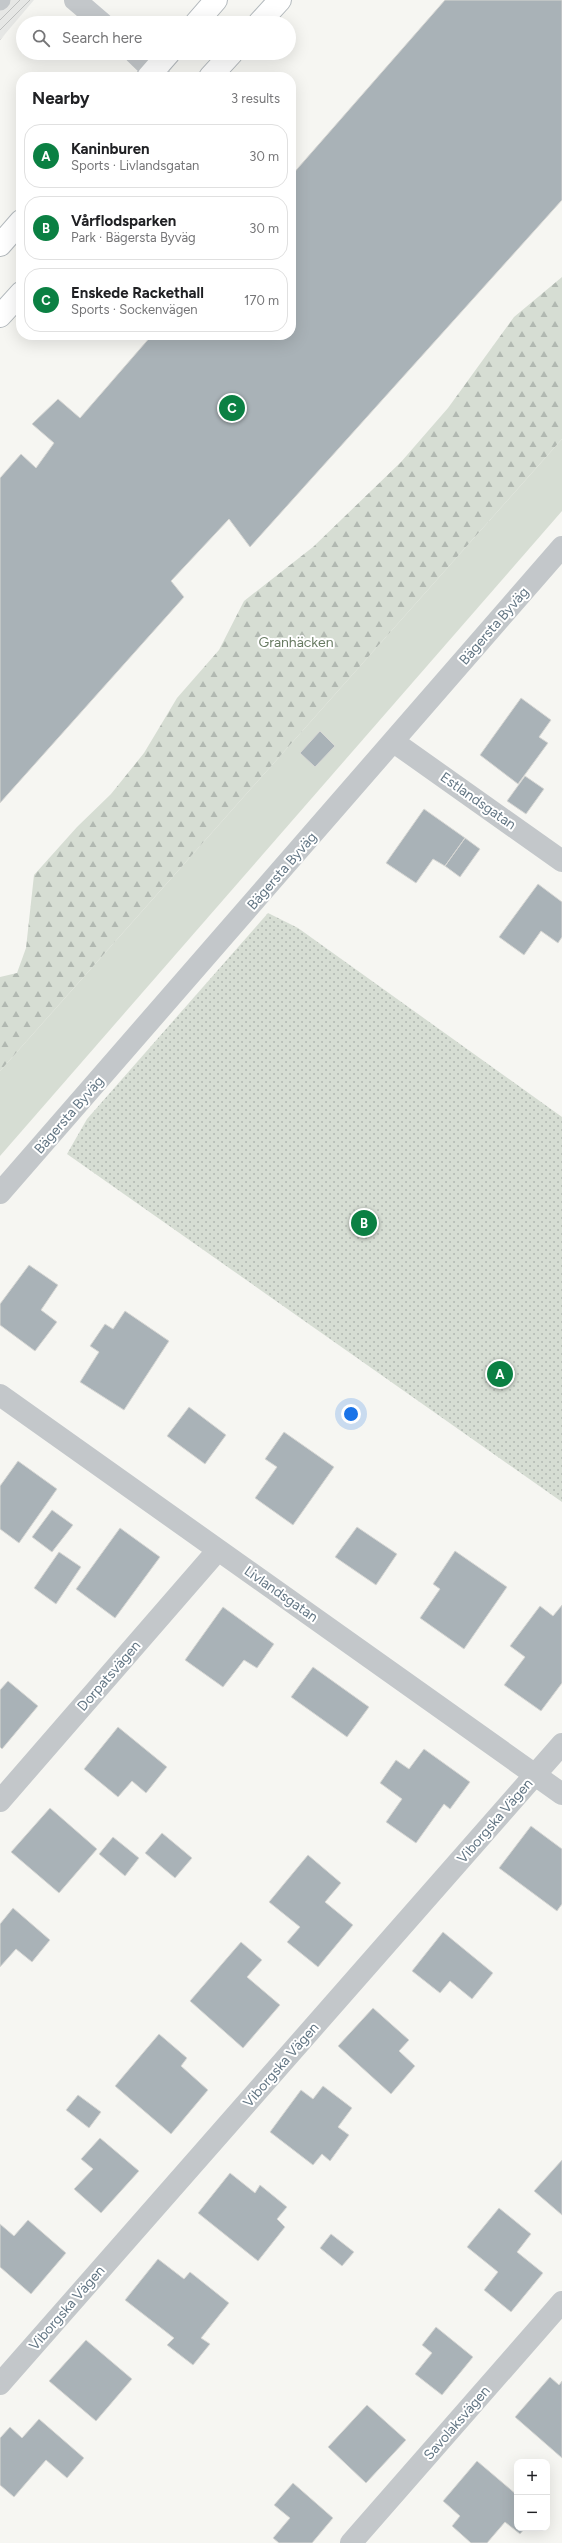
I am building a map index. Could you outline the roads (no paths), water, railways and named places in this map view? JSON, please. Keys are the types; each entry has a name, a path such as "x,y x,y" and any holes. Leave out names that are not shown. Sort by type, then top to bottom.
{"main road":[{"path":"202,16 216,0"},
{"path":"265,16 280,0"},
{"path":"155,72 164,60"},
{"path":"215,72 226,60"},
{"path":"0,245 16,227"},
{"path":"0,316 16,298"}],"street":[{"path":"75,0 94,16"},
{"path":"141,60 151,72"},
{"name":"Bägersta Byväg","path":"0,1193 394,742 562,547"},
{"name":"Estlandsgatan","path":"394,742 562,861"},
{"name":"Livlandsgatan","path":"0,1395 562,1794"},
{"name":"Dorpatsvägen","path":"0,1801 218,1550"},
{"name":"Viborgska Vägen","path":"0,2384 562,1744"},
{"name":"Savolaksvägen","path":"351,2543 562,2302"}],"place":[{"name":"Enskede Rackethall","path":"232,408"},
{"name":"Vårflodsparken","path":"364,1223"},
{"name":"Kaninburen","path":"500,1374"}],"park label":[{"name":"Granhäcken","path":"296,642"}]}
